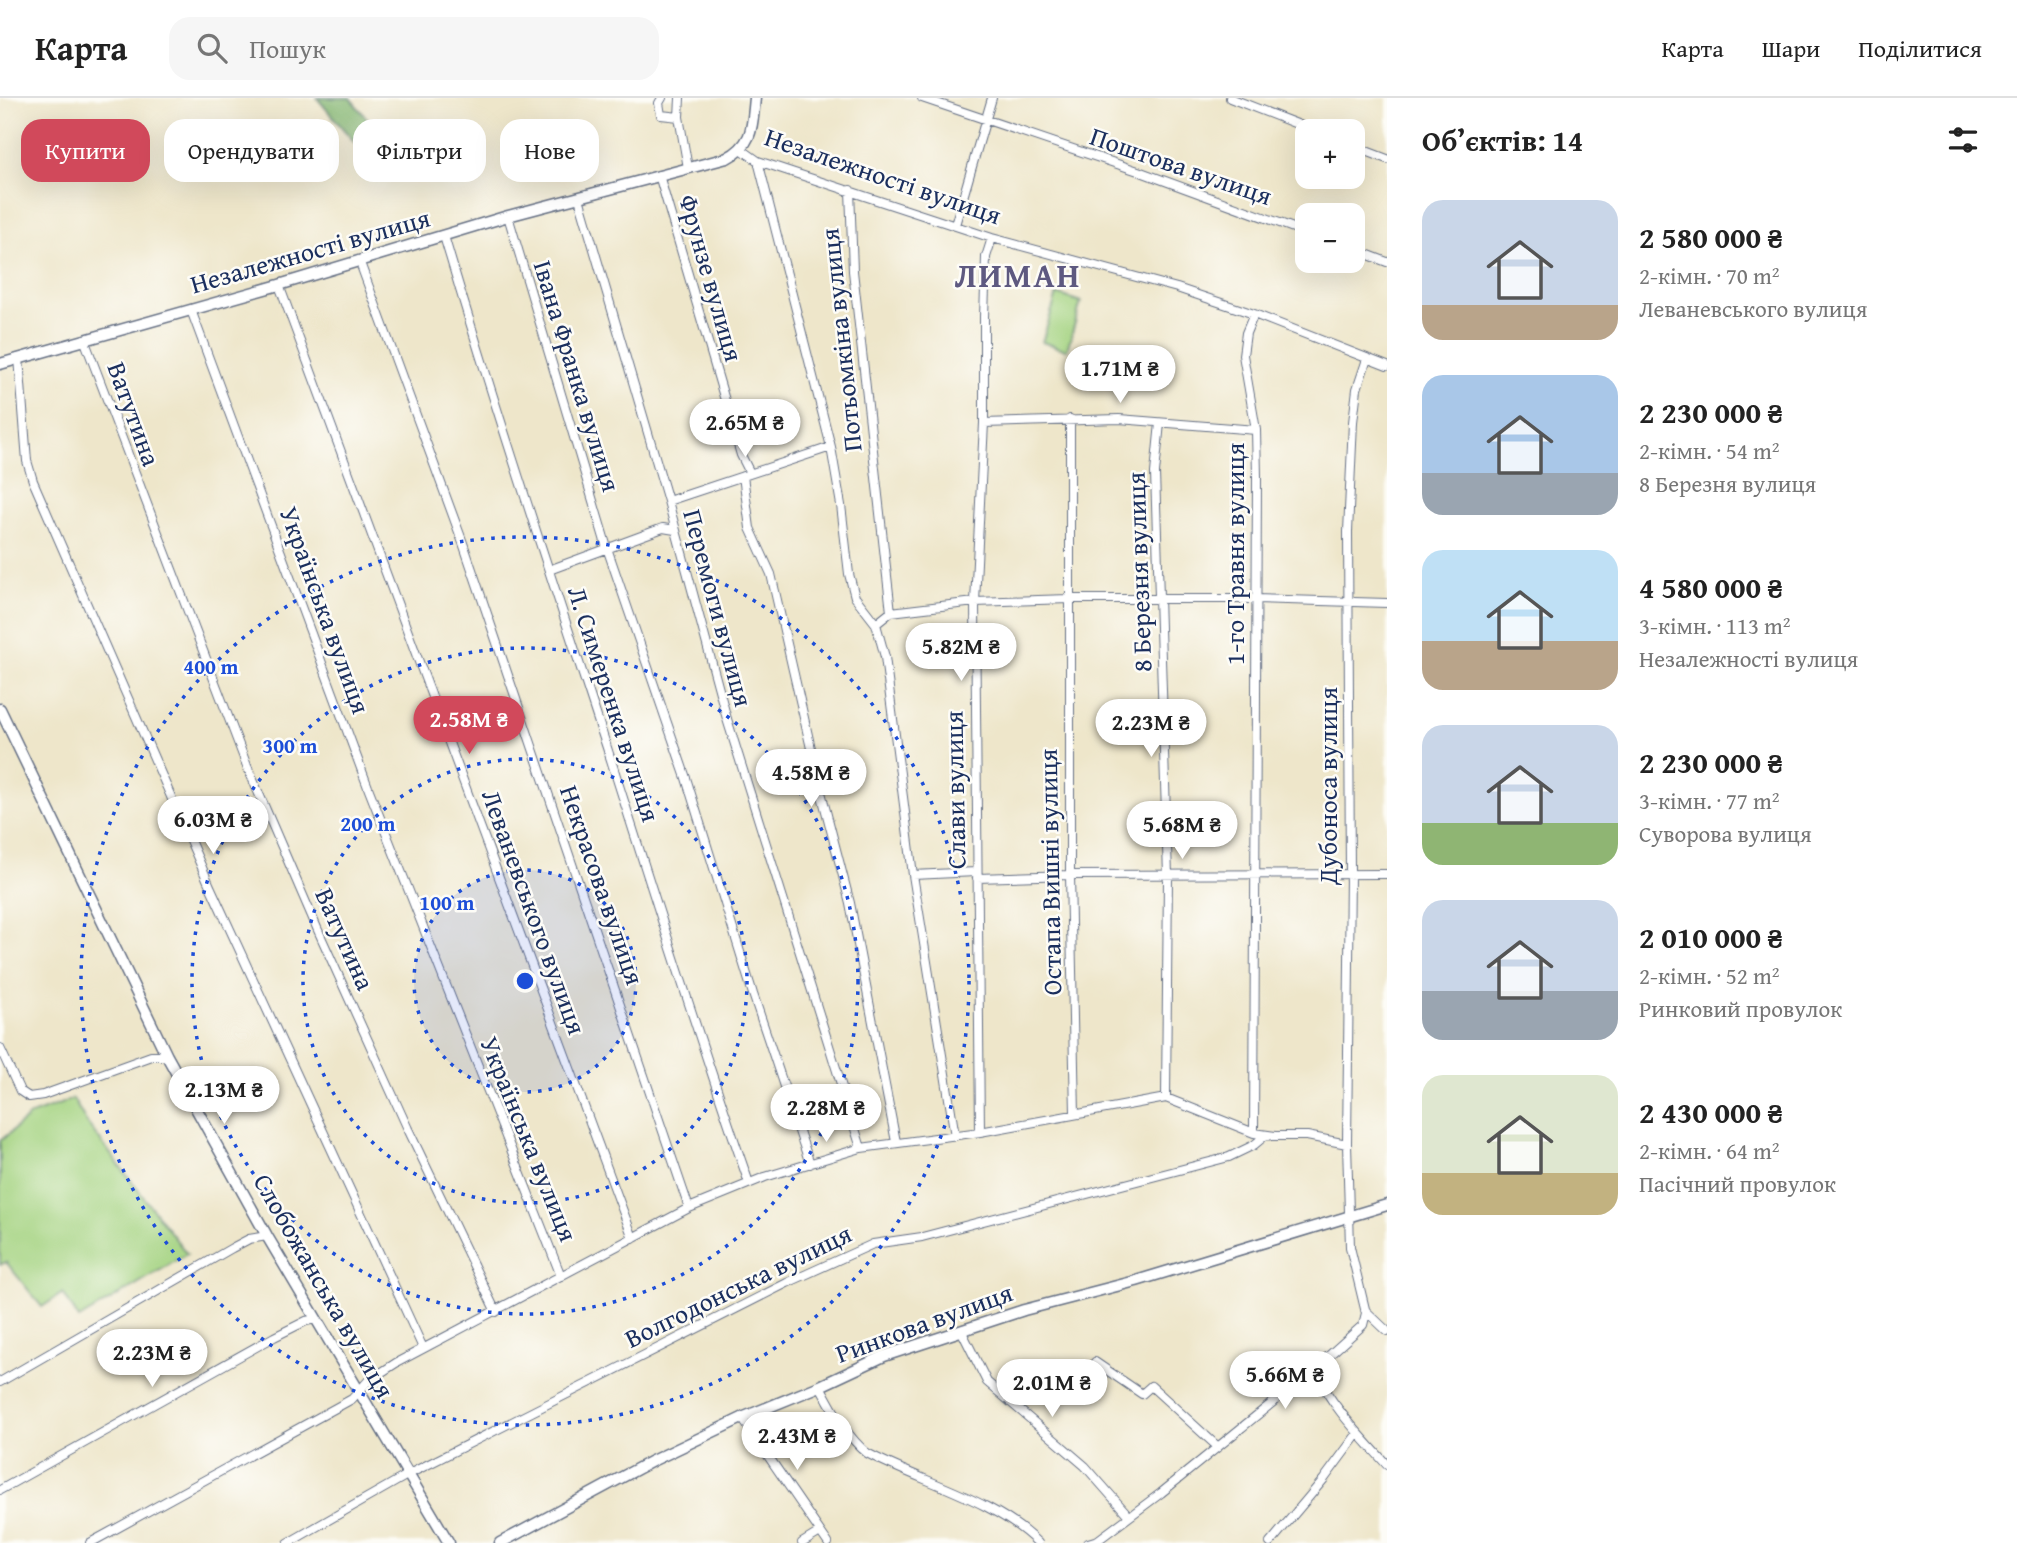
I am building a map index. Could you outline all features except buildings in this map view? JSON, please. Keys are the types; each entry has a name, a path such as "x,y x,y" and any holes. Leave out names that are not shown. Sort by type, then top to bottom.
{"main road":[{"path":"741,149 750,137 755,98"},
{"name":"Незалежності вулиця","path":"0,364 279,285 508,216 727,158 741,149"},
{"name":"Слобожанська вулиця","path":"0,709 167,1056 267,1236 449,1543"},
{"name":"Ринкова вулиця","path":"500,1543 652,1461 884,1356 1024,1310 1136,1281 1387,1205"}],"street":[{"path":"662,98 659,103 661,115 679,117"},
{"path":"680,98 679,117 688,168"},
{"name":"Поштова вулиця","path":"922,98 1138,171 1295,229"},
{"path":"955,225 992,98"},
{"path":"1230,98 1295,123"},
{"name":"Незалежності вулиця","path":"741,149 758,161 992,239 1177,288 1254,314 1387,366"},
{"path":"1365,151 1387,159"},
{"path":"758,161 831,447 849,574 855,597 876,624 886,657 913,875 955,1136"},
{"name":"Фрунзе вулиця","path":"659,175 746,474"},
{"name":"Потьомкіна вулиця","path":"850,190 853,271 891,612"},
{"name":"Перемоги вулиця","path":"579,198 668,501 727,719 861,1148"},
{"name":"Івана Франка вулиця","path":"508,216 607,548 810,1164"},
{"name":"Л. Симеренка вулиця","path":"444,236 496,412 695,1028 749,1183"},
{"name":"Слави вулиця","path":"980,1132 975,602 984,423 986,257 992,239"},
{"path":"1365,254 1387,262"},
{"name":"Некрасова вулиця","path":"359,260 476,581 689,1208"},
{"name":"Леваневського вулиця","path":"279,285 633,1238"},
{"name":"Українська вулиця","path":"191,310 369,790 561,1276"},
{"name":"1-го Травня вулиця","path":"1254,314 1246,333 1242,355 1256,430 1254,1133"},
{"name":"Ватутина","path":"84,339 247,766 322,941 496,1312"},
{"path":"19,358 27,461 33,481 210,886 423,1348"},
{"name":"Дубоноса вулиця","path":"1365,1310 1350,1248 1348,1215 1348,532 1353,422 1357,389 1367,359"},
{"name":"Остапа Вишні вулиця","path":"1070,419 1070,875 1075,1114"},
{"path":"984,423 1119,419 1256,430"},
{"name":"8 Березня вулиця","path":"1160,422 1155,473 1168,853 1166,1098"},
{"path":"668,501 831,447"},
{"path":"746,474 750,528 771,573 821,792 850,903 896,1142"},
{"path":"549,570 663,528 675,530"},
{"path":"876,624 891,612 975,602 1256,599 1387,603"},
{"path":"1145,875 1153,874 1160,868 1168,853"},
{"path":"913,875 1387,874"},
{"path":"1168,901 1177,883 1191,875"},
{"path":"0,1048 20,1091 29,1097 43,1095 151,1056 167,1056"},
{"path":"90,1543 352,1399 368,1381 423,1348 496,1312 689,1208 749,1183 861,1148 980,1132 1166,1098 1254,1133 1307,1136 1347,1144"},
{"name":"Волгодонська вулиця","path":"288,1543 409,1474 787,1283 873,1244 922,1237 1229,1157 1254,1145 1264,1135 1275,1136"},
{"path":"0,1382 232,1248 249,1239 267,1236"},
{"path":"1365,1310 1387,1331"},
{"path":"1088,1543 1098,1540 1219,1447 1314,1368 1363,1325 1365,1310"},
{"path":"0,1490 274,1337 306,1321 316,1319"},
{"path":"961,1330 987,1382 1085,1466 1129,1516"},
{"path":"1095,1362 1142,1394 1151,1386 1219,1447"},
{"path":"1314,1368 1320,1382 1358,1433 1387,1465"},
{"path":"820,1386 842,1426 855,1444 867,1453 989,1508 1038,1543"},
{"path":"742,1418 828,1543"},
{"path":"1270,1543 1324,1479 1358,1433"},
{"path":"802,1543 820,1532"}],"green space":[{"path":"317,98 350,98 368,119 353,119 353,141 339,124 339,119 335,119"},
{"path":"1057,294 1081,302 1067,350 1042,342"},
{"path":"73,1099 87,1123 187,1254 79,1319 63,1293 42,1307 6,1262 0,1265 0,1141 31,1115"}],"district":[{"name":"ЛИМАН","path":"1018,275"}]}
